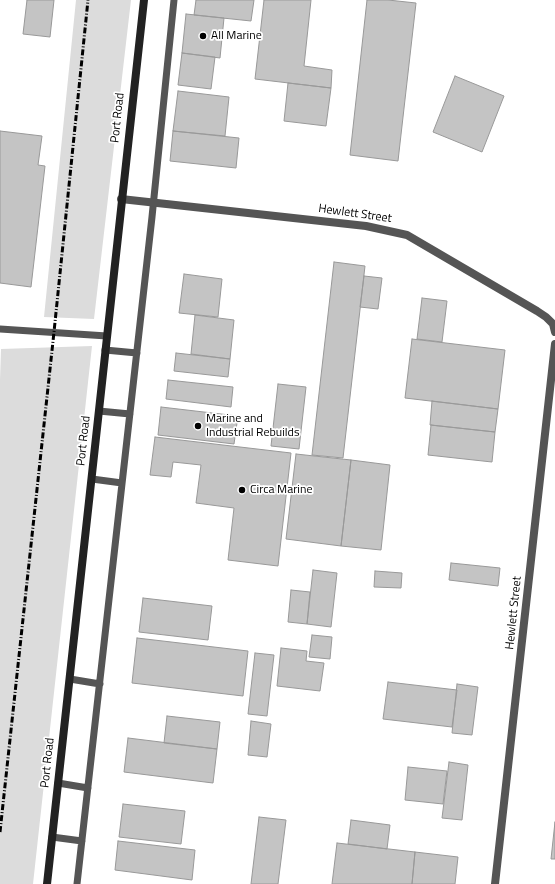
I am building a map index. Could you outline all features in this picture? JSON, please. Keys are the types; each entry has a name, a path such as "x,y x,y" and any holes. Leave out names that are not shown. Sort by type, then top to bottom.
{"main road":[{"name":"Port Road","path":"47,884 144,0"}],"street":[{"name":"Hewlett Street","path":"121,199 366,226 407,235 537,311 553,324 555,332"},
{"name":"Hewlett Street","path":"495,884 555,344"}],"lane":[{"path":"77,884 154,202 174,0"},
{"path":"0,329 107,336"},
{"path":"105,350 137,353"},
{"path":"99,411 130,414"},
{"path":"92,479 122,483"},
{"path":"70,679 100,684"},
{"path":"58,783 88,788"},
{"path":"52,837 82,841"}],"shaded area":[{"path":"76,0 131,0 94,319 44,317"},
{"path":"92,346 33,884 0,884 1,349"}],"building":[{"path":"27,0 54,0 50,37 23,34"},
{"path":"196,0 254,0 251,21 194,15"},
{"path":"264,0 311,0 304,66 332,70 331,88 255,79"},
{"path":"367,0 388,0 416,3 398,161 350,155"},
{"name":"All Marine","path":"186,14 224,18 220,58 182,53"},
{"path":"182,53 215,57 211,89 178,85"},
{"path":"455,76 504,96 482,152 433,132"},
{"path":"288,83 331,88 326,126 284,121"},
{"path":"178,91 229,97 225,136 173,131"},
{"path":"0,131 42,136 38,165 45,166 31,287 0,283"},
{"path":"173,131 239,138 236,168 170,161"},
{"path":"334,262 365,266 343,458 312,455"},
{"path":"184,274 222,279 218,317 179,313"},
{"path":"364,276 382,278 378,309 360,307"},
{"path":"422,298 447,301 442,342 417,339"},
{"path":"195,315 234,320 230,359 191,354"},
{"path":"412,339 505,350 498,409 405,398"},
{"path":"176,353 230,359 228,377 174,371"},
{"name":"Marine and Industrial Rebuilds","path":"168,380 233,387 231,407 166,399"},
{"name":"Marine and Industrial Rebuilds","path":"278,384 306,387 299,449 271,446"},
{"path":"432,401 498,409 495,432 430,425"},
{"name":"Marine and Industrial Rebuilds","path":"161,407 238,416 234,444 158,435"},
{"path":"431,425 495,432 492,462 428,455"},
{"name":"Circa Marine","path":"155,437 291,453 278,566 228,560 234,508 196,503 201,465 173,462 171,477 150,475"},
{"path":"296,454 351,460 341,546 286,539"},
{"path":"351,460 390,465 381,550 341,546"},
{"path":"451,563 500,568 498,586 449,580"},
{"path":"313,570 337,573 331,627 307,624"},
{"path":"375,571 402,573 401,588 374,587"},
{"path":"291,590 310,592 307,624 288,622"},
{"path":"143,598 212,606 208,640 139,632"},
{"path":"312,635 332,637 330,659 309,657"},
{"path":"137,638 248,651 243,696 132,683"},
{"path":"281,648 307,651 306,661 324,663 320,691 277,686"},
{"path":"255,653 274,655 267,716 248,714"},
{"path":"388,682 457,690 452,727 383,719"},
{"path":"457,684 478,687 472,735 452,733"},
{"path":"167,716 220,722 217,749 164,743"},
{"path":"251,721 271,724 267,757 248,755"},
{"path":"128,738 217,749 213,783 124,772"},
{"path":"449,762 468,765 462,820 442,818"},
{"path":"408,767 447,771 443,804 405,800"},
{"path":"123,804 185,811 181,844 119,837"},
{"path":"259,817 286,820 278,884 251,884"},
{"path":"351,820 390,825 387,849 348,844"},
{"path":"555,822 555,859 551,859"},
{"path":"118,841 195,850 192,880 115,870"},
{"path":"337,843 415,852 412,884 332,884"},
{"path":"415,852 458,857 455,884 412,884"}],"railway":[{"path":"0,832 88,0"}],"place":[{"name":"All Marine","path":"203,36"},
{"name":"Marine and Industrial Rebuilds","path":"198,426"},
{"name":"Circa Marine","path":"242,490"}]}
